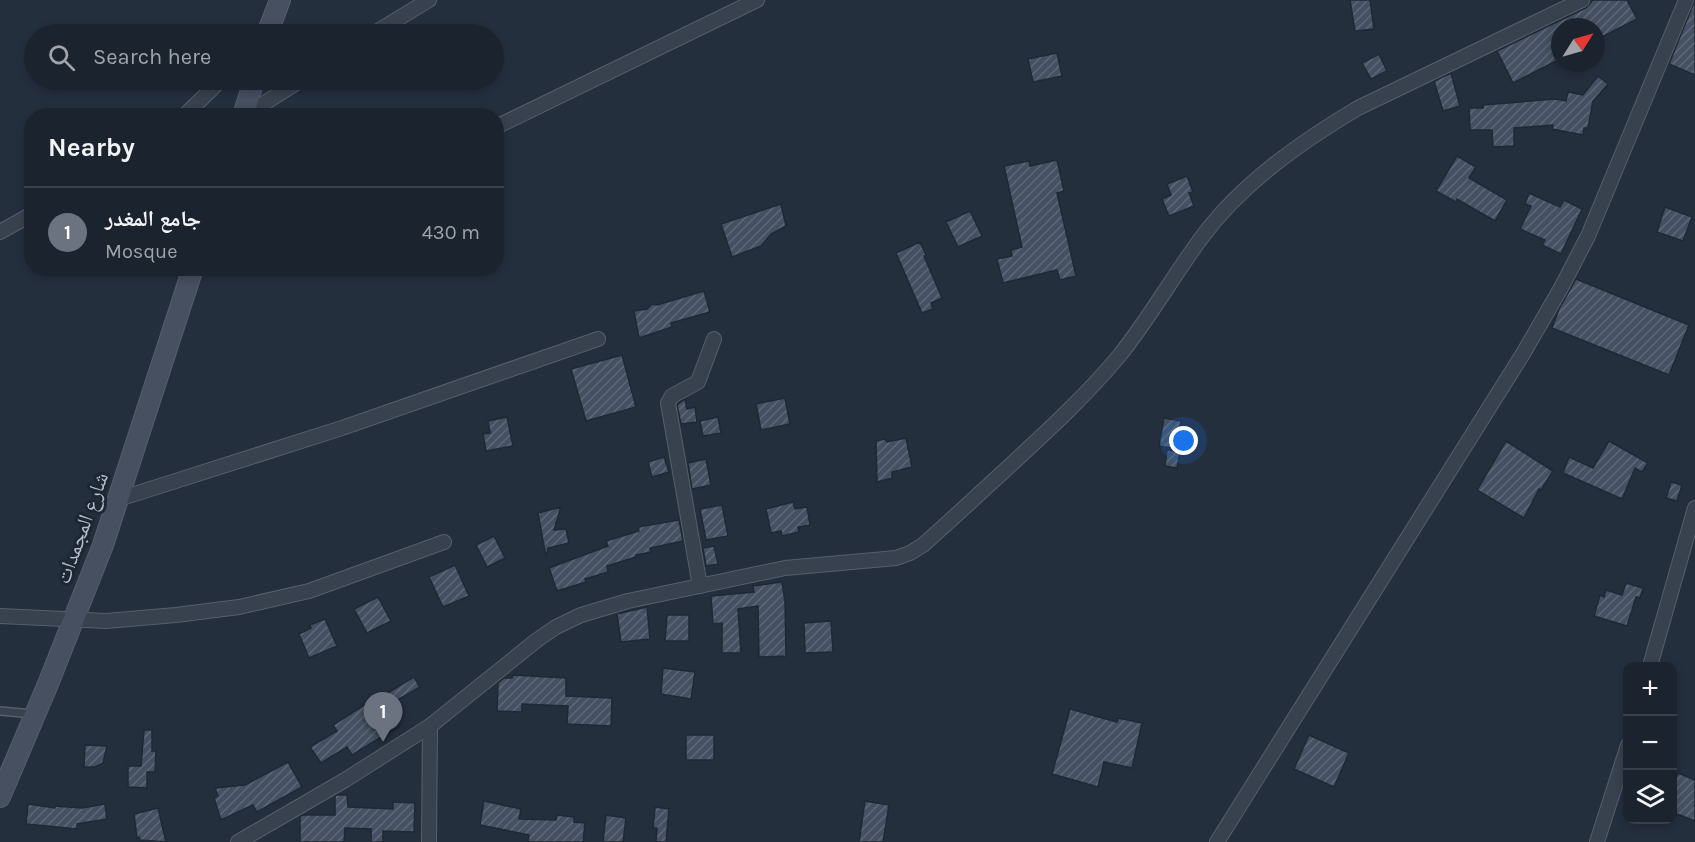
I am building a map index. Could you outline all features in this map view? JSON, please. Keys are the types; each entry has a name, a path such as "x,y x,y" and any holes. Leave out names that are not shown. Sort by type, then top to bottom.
{"main road":[{"path":"270,24 280,0"},
{"path":"245,108 251,90"},
{"name":"شارع المجمدات","path":"0,797 74,620 119,499 190,276"}],"street":[{"path":"389,24 429,0"},
{"path":"504,123 757,0"},
{"path":"238,842 345,780 430,726 556,627 603,607 785,568 896,558 923,545 1039,439 1108,369 1131,340 1202,236 1226,208 1272,167 1332,123 1358,108 1582,0"},
{"path":"1217,842 1524,352 1561,288 1597,217 1686,0"},
{"path":"192,108 211,90"},
{"path":"256,108 285,90"},
{"path":"0,232 24,218"},
{"path":"119,499 342,428 598,339"},
{"path":"699,586 668,403 672,396 698,381 714,339"},
{"path":"1651,662 1695,508"},
{"path":"0,616 74,620 135,620 229,608 309,591 444,542"},
{"path":"429,842 430,726"},
{"path":"1598,842 1623,762"}],"lane":[{"path":"0,711 36,714"}],"building":[{"path":"1350,0 1370,0 1374,29 1355,31"},
{"path":"1593,0 1627,0 1637,19 1605,35 1605,18 1565,18 1586,8"},
{"path":"1695,0 1695,75 1669,64"},
{"path":"1551,25 1551,64 1513,83 1497,51"},
{"path":"1057,53 1062,76 1033,82 1028,59"},
{"path":"1379,54 1387,71 1371,79 1362,63"},
{"path":"1451,73 1460,106 1443,111 1434,81"},
{"path":"1598,76 1608,84 1593,101 1588,128 1584,128 1583,135 1552,129 1553,125 1514,128 1514,146 1493,147 1492,130 1470,130 1469,108 1555,99 1566,101 1568,92 1583,95"},
{"path":"1457,156 1476,167 1469,178 1507,200 1495,221 1457,199 1456,202 1436,191"},
{"path":"1057,160 1064,191 1057,193 1076,276 1060,280 1057,270 1003,283 997,259 1012,256 1011,250 1022,247 1004,166 1029,161 1030,166"},
{"path":"1187,176 1193,192 1189,193 1194,206 1169,216 1162,199 1171,195 1167,184"},
{"path":"1529,193 1560,207 1564,200 1582,209 1561,254 1542,245 1545,240 1520,229 1531,206 1525,204"},
{"path":"781,204 786,226 771,234 761,246 732,257 721,224"},
{"path":"1665,207 1692,217 1683,241 1657,232"},
{"path":"970,211 982,236 958,247 946,222"},
{"path":"920,242 942,298 931,303 933,309 922,313 896,253"},
{"path":"1576,279 1689,325 1669,375 1552,328 1559,309"},
{"path":"704,291 710,312 671,323 672,327 639,338 634,311"},
{"path":"622,355 636,407 586,421 571,369"},
{"path":"785,398 790,424 761,430 756,404"},
{"path":"685,399 687,409 695,407 697,422 681,424 677,405"},
{"path":"507,417 513,446 486,451 483,434 490,433 488,421"},
{"path":"718,417 721,433 703,436 700,421"},
{"path":"1164,418 1181,421 1176,449 1159,446"},
{"path":"906,438 912,467 892,472 892,478 877,482 876,441 885,439 887,442"},
{"path":"1506,441 1553,471 1541,490 1539,489 1524,518 1477,490"},
{"path":"1609,441 1648,463 1642,472 1635,468 1622,499 1563,473 1569,457 1593,468"},
{"path":"1167,450 1180,452 1177,468 1165,466"},
{"path":"664,457 669,472 652,477 648,462"},
{"path":"706,459 711,485 692,489 688,463"},
{"path":"1671,482 1682,485 1677,501 1666,498"},
{"path":"793,502 795,509 807,507 810,525 798,527 799,532 782,536 781,531 771,533 766,509"},
{"path":"722,505 728,536 706,540 700,509"},
{"path":"561,507 554,530 566,529 569,543 548,548 546,557 538,513"},
{"path":"679,520 683,541 650,548 651,552 607,566 608,572 557,591 549,568 608,546 606,541 639,531 638,527"},
{"path":"494,536 505,558 487,567 476,545"},
{"path":"714,546 718,564 706,566 703,548"},
{"path":"455,565 469,596 443,607 429,577"},
{"path":"782,582 785,602 786,656 759,657 758,606 738,609 741,653 722,653 722,623 713,624 711,596 754,592 753,586"},
{"path":"1626,583 1643,588 1640,598 1636,597 1627,626 1594,616 1600,595 1604,597 1606,590 1622,595"},
{"path":"378,597 391,621 367,633 354,609"},
{"path":"647,607 650,639 621,642 617,614"},
{"path":"667,615 689,615 689,641 665,641"},
{"path":"325,619 337,646 309,658 299,634 311,628 310,625"},
{"path":"831,621 833,652 805,653 804,623"},
{"path":"663,668 695,672 691,699 661,694"},
{"path":"513,675 566,678 566,696 612,698 611,726 567,724 568,706 522,704 522,712 497,711 498,683 504,678 512,678"},
{"path":"414,677 420,687 387,706 399,726 352,755 347,747 321,763 310,747 337,731 333,725 380,695 381,697"},
{"path":"1070,709 1117,722 1118,718 1142,723 1132,768 1104,762 1098,787 1052,774"},
{"path":"144,730 152,730 152,751 156,751 155,772 147,772 147,788 128,787 128,766 141,766"},
{"path":"686,735 714,735 714,760 686,760"},
{"path":"1309,735 1349,753 1334,787 1294,769"},
{"path":"85,745 107,746 103,763 95,767 84,767"},
{"path":"288,762 302,787 257,812 253,805 221,820 214,798 218,796 215,788 245,785"},
{"path":"1678,773 1695,780 1695,821 1677,814"},
{"path":"347,795 348,807 393,809 393,802 415,803 414,832 383,831 383,842 371,842 371,829 345,828 344,842 300,842 300,816 335,815 335,796"},
{"path":"484,801 521,809 519,819 556,820 557,815 574,817 574,822 585,823 583,842 528,842 529,835 480,825"},
{"path":"865,801 889,805 883,842 859,842"},
{"path":"28,804 55,808 55,806 82,808 105,804 107,819 77,824 77,829 26,824"},
{"path":"655,807 669,809 666,842 656,842 657,828 653,828"},
{"path":"158,808 166,842 140,840 139,837 137,838 134,814"},
{"path":"606,815 626,818 623,842 603,842"}],"place":[{"name":"جامع المغدر","path":"383,742"}]}
